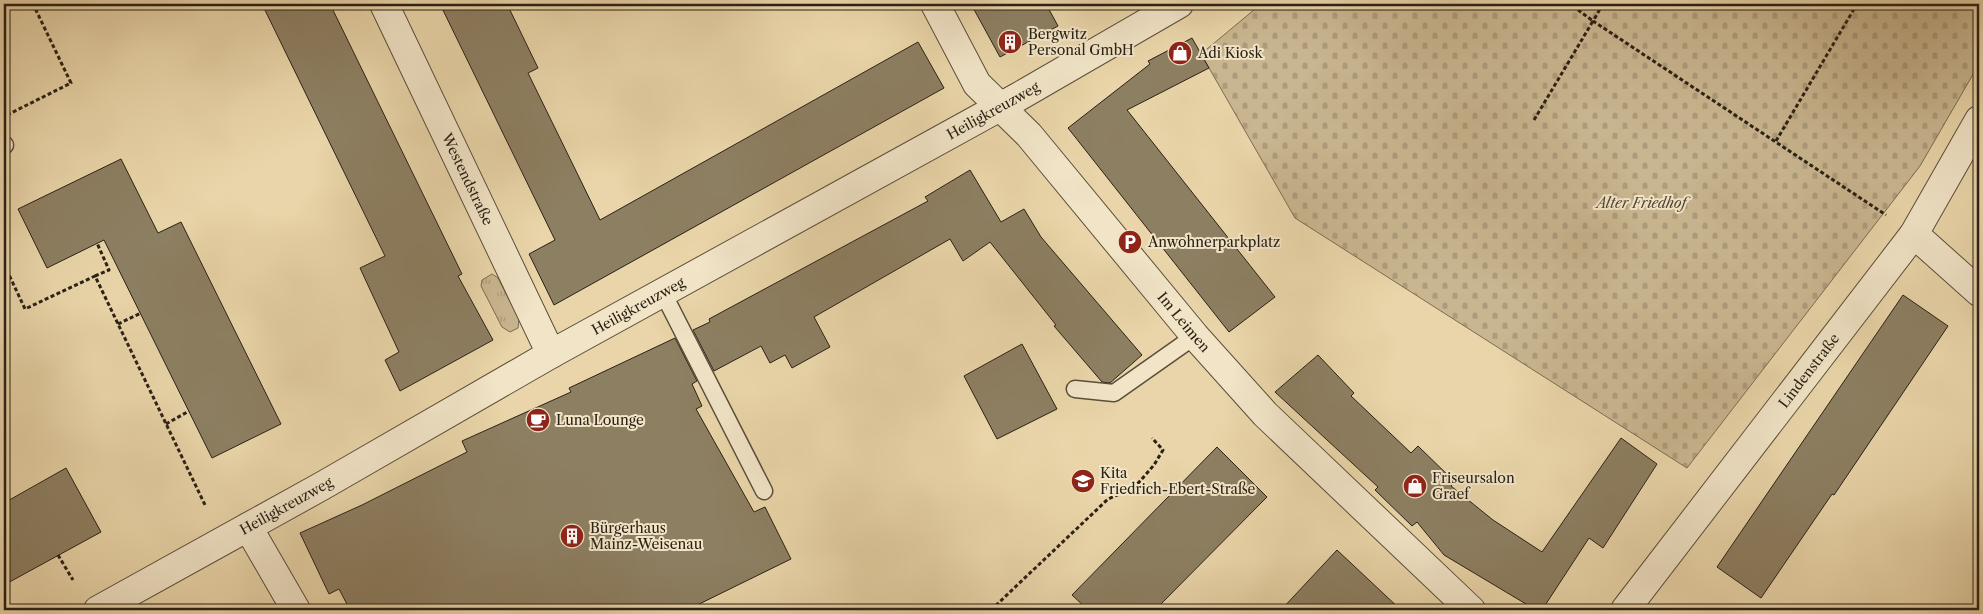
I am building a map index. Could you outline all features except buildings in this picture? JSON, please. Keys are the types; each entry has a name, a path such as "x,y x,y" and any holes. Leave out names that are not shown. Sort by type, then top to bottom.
{"street":[{"name":"Westendstraße","path":"384,4 552,354"},
{"name":"Im Leimen","path":"935,4 977,84 1001,105 1029,135 1195,336 1265,414 1471,610"},
{"name":"Heiligkreuzweg","path":"98,610 552,354 1018,97 1179,4"},
{"name":"Lindenstraße","path":"1626,610 1914,234 1979,120"},
{"path":"1914,234 1979,292"},
{"path":"248,527 296,610"}],"lane":[{"path":"663,293 764,491"},
{"path":"1075,389 1114,394 1195,336"}],"path":[{"path":"4,116 71,83 33,4"},
{"path":"1570,4 1914,234"},
{"path":"1534,120 1603,4"},
{"path":"1776,141 1857,4"},
{"path":"4,264 25,309 110,270 97,244"},
{"path":"95,276 206,507"},
{"path":"118,324 141,313"},
{"path":"166,424 189,411"},
{"path":"990,610 1108,499 1134,488 1154,465 1163,450 1152,438"},
{"path":"58,555 73,580"}],"green space":[{"name":"Alter Friedhof","path":"1261,4 1979,4 1979,64 1920,166 1687,468 1295,218 1201,54"},
{"path":"492,274 498,278 519,319 518,328 510,332 502,327 481,286 482,280"}],"place":[{"name":"Bergwitz Personal GmbH","path":"1010,42"},
{"name":"Adi Kiosk","path":"1180,53"},
{"name":"Anwohnerparkplatz","path":"1130,242"},
{"name":"Luna Lounge","path":"538,420"},
{"name":"Kita Friedrich-Ebert-Straße","path":"1083,481"},
{"name":"Friseursalon Graef","path":"1415,486"},
{"name":"Bürgerhaus Mainz-Weisenau","path":"572,536"}]}
